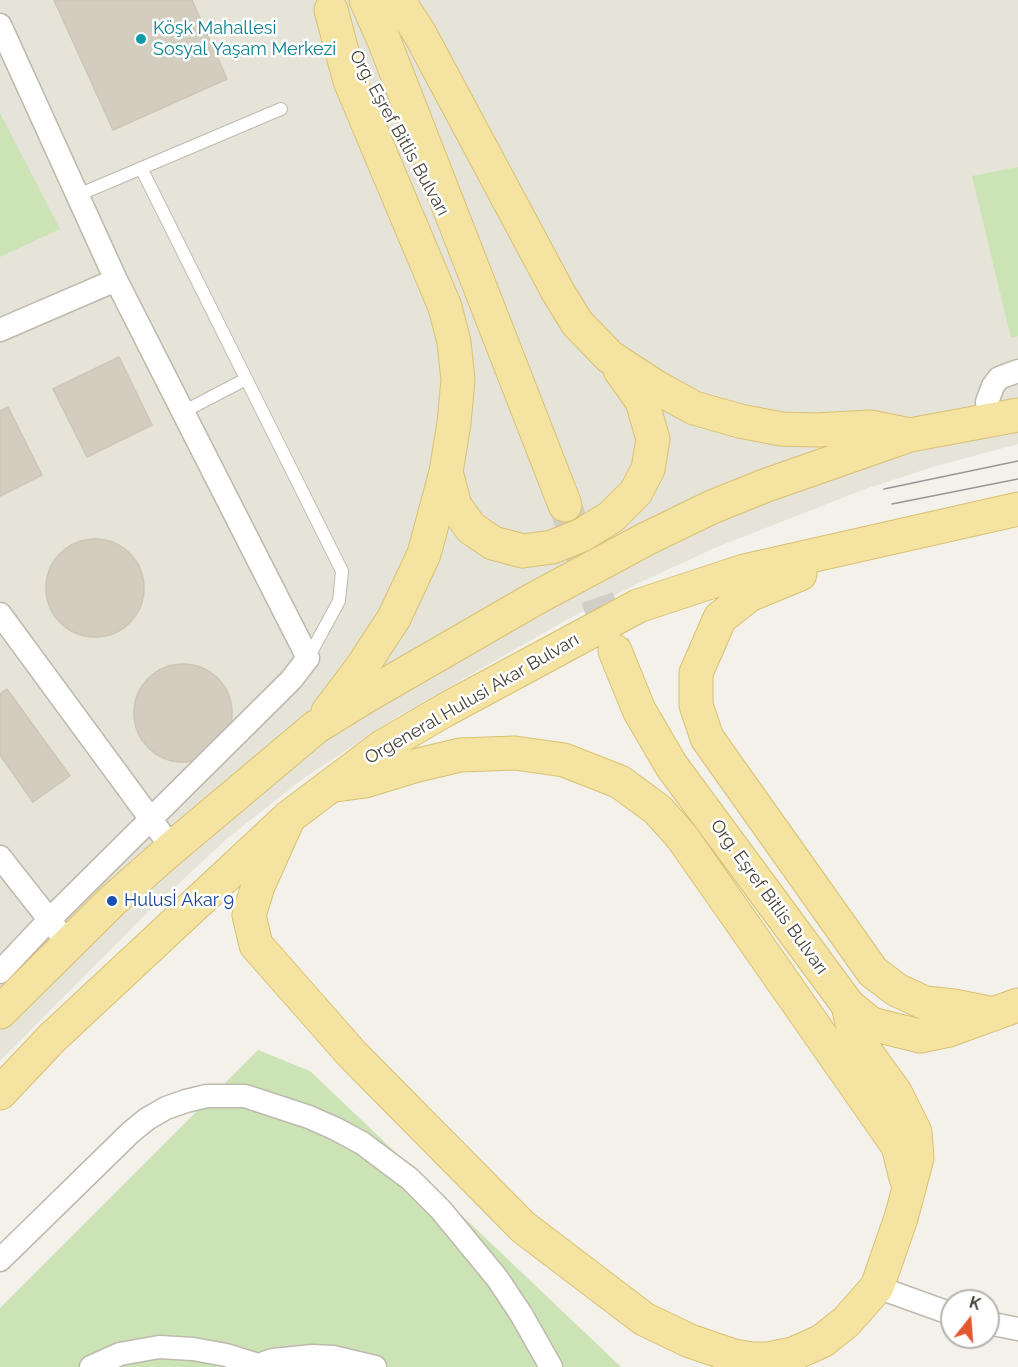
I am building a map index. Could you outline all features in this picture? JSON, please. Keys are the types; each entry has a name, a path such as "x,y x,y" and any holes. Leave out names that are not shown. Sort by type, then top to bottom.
{"main road":[{"name":"Org. Eşref Bitlis Bulvarı","path":"366,0 472,265 564,505"},
{"path":"398,0 420,34 577,324 610,357 642,401 653,439 648,469 636,492 611,517 582,535 552,547 523,551 513,549 493,543 471,528 454,506 446,472"},
{"name":"Org. Eşref Bitlis Bulvarı","path":"329,5 472,265"},
{"path":"316,727 362,667 394,618 424,554 446,472 458,380 454,342 445,307 350,81 329,5"},
{"path":"610,357 694,408 740,421 781,429 870,428 910,435"},
{"path":"0,1012 59,932 112,901 316,727 536,598 646,539 712,507 764,486 910,435 1009,417"},
{"name":"Orgeneral Hulusi Akar Bulvarı","path":"0,1093 52,1038 289,817 382,747 445,710 638,606 744,571 1017,510"},
{"path":"879,542 749,595 720,618 696,674 696,705 707,738 873,972 897,990 925,1004 1006,1010"},
{"name":"Org. Eşref Bitlis Bulvarı","path":"615,651 639,710 671,765 848,1005 871,1024 920,1036 949,1030 1006,1010"},
{"path":"328,786 365,781 459,755 515,753 564,760 620,782 658,810 682,837 898,1146 904,1165 908,1193"},
{"path":"289,817 258,885 249,915 256,945 352,1054 523,1227 644,1319 690,1341 743,1358 768,1359 807,1348 822,1341 846,1322 877,1287 917,1158 915,1132 895,1092 855,1037 848,1005"}],"street":[{"path":"0,25 116,280 308,658 291,680 151,819 59,932 0,972"},
{"path":"0,330 116,280"},
{"path":"1009,417 987,402 999,378 1018,371"},
{"path":"0,614 172,848"},
{"path":"0,857 59,932"},
{"path":"0,1260 147,1119 166,1108 207,1096 245,1096 336,1129 362,1143 410,1179 441,1210 497,1278 521,1314 551,1367"},
{"path":"877,1287 940,1310"},
{"path":"1000,1325 1018,1329"},
{"path":"91,1367 120,1354 159,1347 193,1349 226,1355 256,1366 283,1358 313,1356 341,1359 375,1367"}],"lane":[{"path":"78,195 281,109"},
{"path":"141,168 342,571 339,601 308,658"},
{"path":"183,412 246,380"}],"shaded area":[{"path":"0,0 1018,0 1018,444 936,466 865,489 717,547 568,619 395,718 304,778 229,837 149,911 0,1061"}],"green space":[{"path":"0,113 60,229 0,257"},
{"path":"1018,167 1018,336 1011,338 972,176"},
{"path":"258,1050 310,1071 621,1367 0,1367 0,1308"}],"building":[{"name":"Köşk Mahallesi Sosyal Yaşam Merkezi","path":"54,0 192,0 227,79 113,130"},
{"path":"119,357 152,425 87,457 53,389"},
{"path":"8,407 42,475 0,496 0,411"},
{"path":"95,539 114,542 130,553 141,569 144,588 141,607 130,623 114,634 95,637 76,634 60,623 49,607 46,588 49,569 60,553 76,542"},
{"path":"183,664 202,668 218,678 228,694 232,713 228,732 218,748 202,758 183,762 164,758 148,748 138,732 134,713 138,694 148,678 164,668"},
{"path":"7,689 70,776 33,802 0,755 0,694"}],"tunnel":[{"path":"565,505 615,649"}],"tram line":[{"path":"884,489 1018,461"},
{"path":"892,504 1018,479"}],"place":[{"name":"Köşk Mahallesi Sosyal Yaşam Merkezi","path":"141,39"},
{"name":"Hulusİ Akar 9","path":"112,901"}]}
